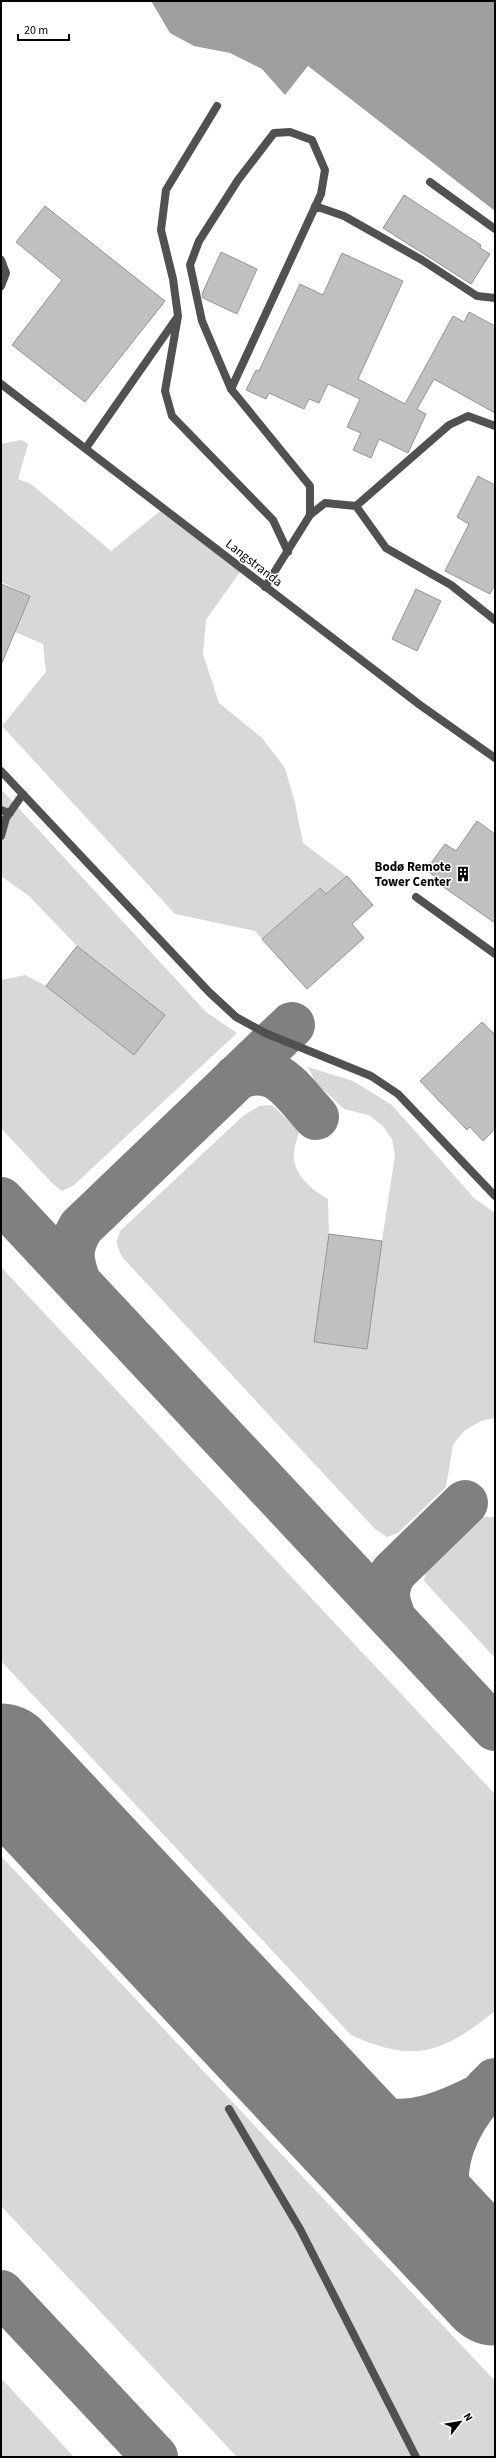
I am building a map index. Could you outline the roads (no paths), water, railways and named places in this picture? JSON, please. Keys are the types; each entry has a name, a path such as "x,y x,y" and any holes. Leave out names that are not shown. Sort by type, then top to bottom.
{"street":[{"path":"216,106 166,190 161,230 173,279 178,316 165,391 172,416 272,520 288,552"},
{"path":"231,389 320,194 325,170 312,140 290,132 274,133 238,180 199,241 190,265 202,321 231,389 310,486 310,515"},
{"path":"430,182 495,229"},
{"path":"315,206 344,216 409,253 477,296 495,298"},
{"path":"1,260 6,273 1,286"},
{"path":"86,448 178,316"},
{"name":"Langstranda","path":"1,384 420,705 495,758"},
{"path":"265,587 310,515 325,503 356,506 449,425 468,416 495,426"},
{"path":"356,506 386,548 451,585 495,620"},
{"path":"1,771 209,992 236,1017 265,1033 371,1076 398,1094 495,1196"},
{"path":"1,836 10,813 22,794"},
{"path":"1,810 10,813"},
{"path":"416,898 495,954"},
{"path":"229,2109 300,2230 416,2457"}],"place":[{"name":"Bodø Remote Tower Center","path":"463,874"}]}
